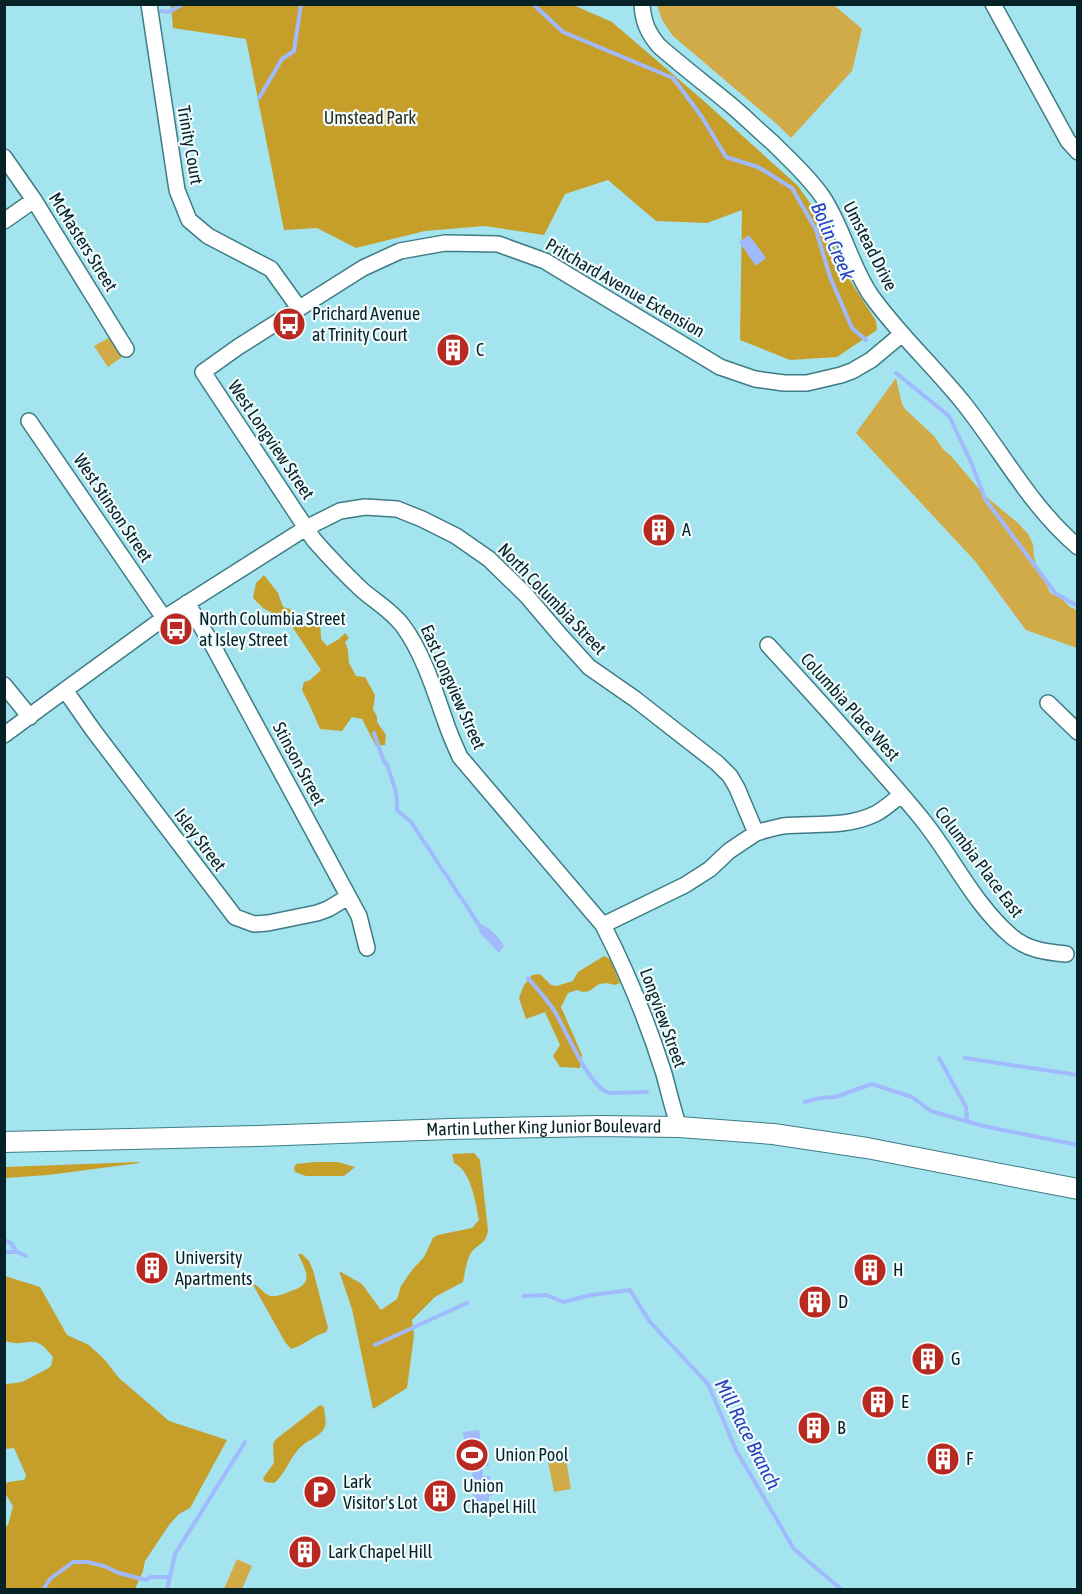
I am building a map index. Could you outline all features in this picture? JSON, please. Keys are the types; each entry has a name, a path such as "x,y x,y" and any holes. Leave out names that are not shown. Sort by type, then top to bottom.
{"main road":[{"name":"Martin Luther King Junior Boulevard","path":"4,1142 461,1129 679,1127 773,1134 867,1148 1077,1189"}],"street":[{"name":"Trinity Court","path":"149,4 177,190 189,220 208,236 271,269 299,308"},
{"name":"Umstead Drive","path":"642,4 645,25 659,46 735,109 795,164 822,196 843,234 854,264 869,293 902,334 965,404 1029,495 1051,522 1077,547"},
{"path":"993,4 1074,142"},
{"name":"McMasters Street","path":"4,157 34,200 126,349"},
{"path":"4,221 34,200"},
{"name":"Pritchard Avenue Extension","path":"202,372 363,268 400,251 445,243 498,244 545,261 720,367 755,379 807,383 841,375 871,360 902,334"},
{"name":"West Longview Street","path":"202,372 306,528"},
{"name":"West Stinson Street","path":"29,420 164,618"},
{"name":"North Columbia Street","path":"4,735 164,618 306,528 340,511 365,507 396,509 456,536 489,559 590,667 682,735 717,764 730,776 737,788 756,833"},
{"name":"East Longview Street","path":"306,528 332,561 404,626 431,680 460,757 603,924"},
{"name":"Stinson Street","path":"188,603 359,916 367,948"},
{"name":"Columbia Place West","path":"768,645 902,795"},
{"path":"4,685 30,717"},
{"name":"Isley Street","path":"65,690 235,917 254,924 277,921 317,913 348,897"},
{"path":"1048,703 1077,732"},
{"path":"603,924 685,885 710,869 729,851 756,833 785,826 815,826 859,819 874,814 902,795"},
{"name":"Columbia Place East","path":"902,795 926,824 997,923 1025,945 1039,951 1066,954"},
{"name":"Longview Street","path":"603,924 637,999 664,1075 679,1127"}],"shaded area":[{"path":"657,5 834,5 862,29 852,71 791,138 673,36 662,20"},
{"path":"110,337 122,357 108,367 94,346"},
{"path":"896,378 905,409 934,436 984,495 1028,534 1033,544 1038,570 1045,579 1050,593 1077,610 1077,648 1026,630 975,561 856,433"},
{"path":"565,1454 571,1489 554,1492 547,1456"},
{"path":"237,1559 252,1566 242,1589 224,1589"}],"green space":[{"name":"Umstead Park","path":"571,4 612,22 798,186 822,220 846,274 876,321 877,330 837,357 790,360 740,340 742,210 707,223 656,221 608,180 565,194 544,235 485,226 425,231 356,248 317,228 284,230 246,39 173,28 171,5"},
{"path":"264,575 278,593 283,607 290,609 303,626 315,618 320,621 321,639 327,646 345,633 349,638 345,642 349,663 356,676 365,677 375,695 373,709 377,722 386,735 385,745 376,746 362,719 352,717 342,731 320,729 302,690 304,682 310,680 321,670 289,622 263,608 253,598 256,583"},
{"path":"604,956 610,959 620,983 615,985 607,983 597,985 588,991 577,990 568,993 561,1007 582,1055 580,1068 560,1067 553,1056 560,1045 545,1012 526,1019 519,998 524,985 532,975 540,974 551,985 556,986 573,981 578,972"},
{"path":"474,1153 480,1160 487,1235 469,1256 463,1282 435,1297 412,1320 414,1336 407,1388 373,1409 352,1309 339,1271 362,1284 381,1310 397,1299 401,1286 424,1257 433,1238 472,1228 479,1220 469,1180 460,1167 454,1163 452,1154"},
{"path":"338,1162 355,1167 344,1176 306,1176 295,1172 296,1164"},
{"path":"140,1163 5,1178 5,1167"},
{"path":"298,1254 302,1254 309,1261 313,1270 328,1328 326,1332 291,1349 252,1283 272,1296 299,1288 306,1281 306,1271"},
{"path":"5,1276 40,1287 67,1335 89,1345 119,1378 169,1421 227,1440 190,1508 179,1514 169,1525 145,1561 135,1589 5,1589 5,1527 8,1525 13,1506 5,1493 5,1484 25,1479 26,1475 14,1448 5,1449 5,1386 22,1382 47,1369 51,1366 53,1357 35,1342 5,1341"},
{"path":"320,1405 324,1407 326,1422 319,1435 299,1449 274,1483 265,1482 263,1478 274,1463 273,1444 275,1440"}],"water":[{"path":"749,235 766,258 756,266 739,242"},
{"path":"477,924 489,929 499,939 504,946 499,953 480,933"},
{"path":"479,1430 481,1442 478,1443 479,1449 486,1448 489,1466 482,1467 483,1476 490,1476 493,1495 489,1496 489,1502 475,1504 470,1460 467,1460 468,1454 466,1454 463,1432"}],"waterway":[{"path":"161,11 169,12 183,4"},
{"path":"259,98 282,59 294,51 301,4"},
{"name":"Bolin Creek","path":"533,4 563,32 673,78 702,117 726,157 758,167 792,188 816,230 830,277 852,328 866,340"},
{"name":"Bolin Creek","path":"896,373 949,416 971,462 985,499 1056,594 1078,606"},
{"path":"374,733 394,786 397,810 411,822 481,928"},
{"path":"528,978 546,999 587,1071 602,1089 610,1093 647,1092"},
{"path":"939,1058 966,1107 967,1121"},
{"path":"965,1058 1078,1075"},
{"path":"805,1102 835,1097 872,1084 912,1097 931,1111 983,1126 1078,1145"},
{"path":"4,1240 11,1243 17,1252"},
{"name":"Mill Race Branch","path":"4,1252 17,1252 26,1256"},
{"name":"Mill Race Branch","path":"524,1296 547,1295 563,1302 591,1295 630,1290 650,1322 708,1384 736,1450 794,1549 842,1590"},
{"name":"Mill Race Branch","path":"375,1345 467,1303"},
{"path":"167,1590 175,1554 245,1442"},
{"path":"43,1590 50,1579 73,1562 104,1566 119,1573 146,1580 151,1577 170,1577"}],"place":[{"name":"Prichard Avenue at Trinity Court","path":"289,324"},
{"name":"C","path":"453,350"},
{"name":"A","path":"659,530"},
{"name":"North Columbia Street at Isley Street","path":"176,629"},
{"name":"University Apartments","path":"152,1268"},
{"name":"H","path":"870,1270"},
{"name":"D","path":"815,1302"},
{"name":"G","path":"928,1359"},
{"name":"E","path":"878,1402"},
{"name":"B","path":"814,1428"},
{"name":"Union Pool","path":"472,1455"},
{"name":"F","path":"943,1459"},
{"name":"Lark Visitor's Lot","path":"320,1492"},
{"name":"Union Chapel Hill","path":"440,1496"},
{"name":"Lark Chapel Hill","path":"305,1552"}]}
